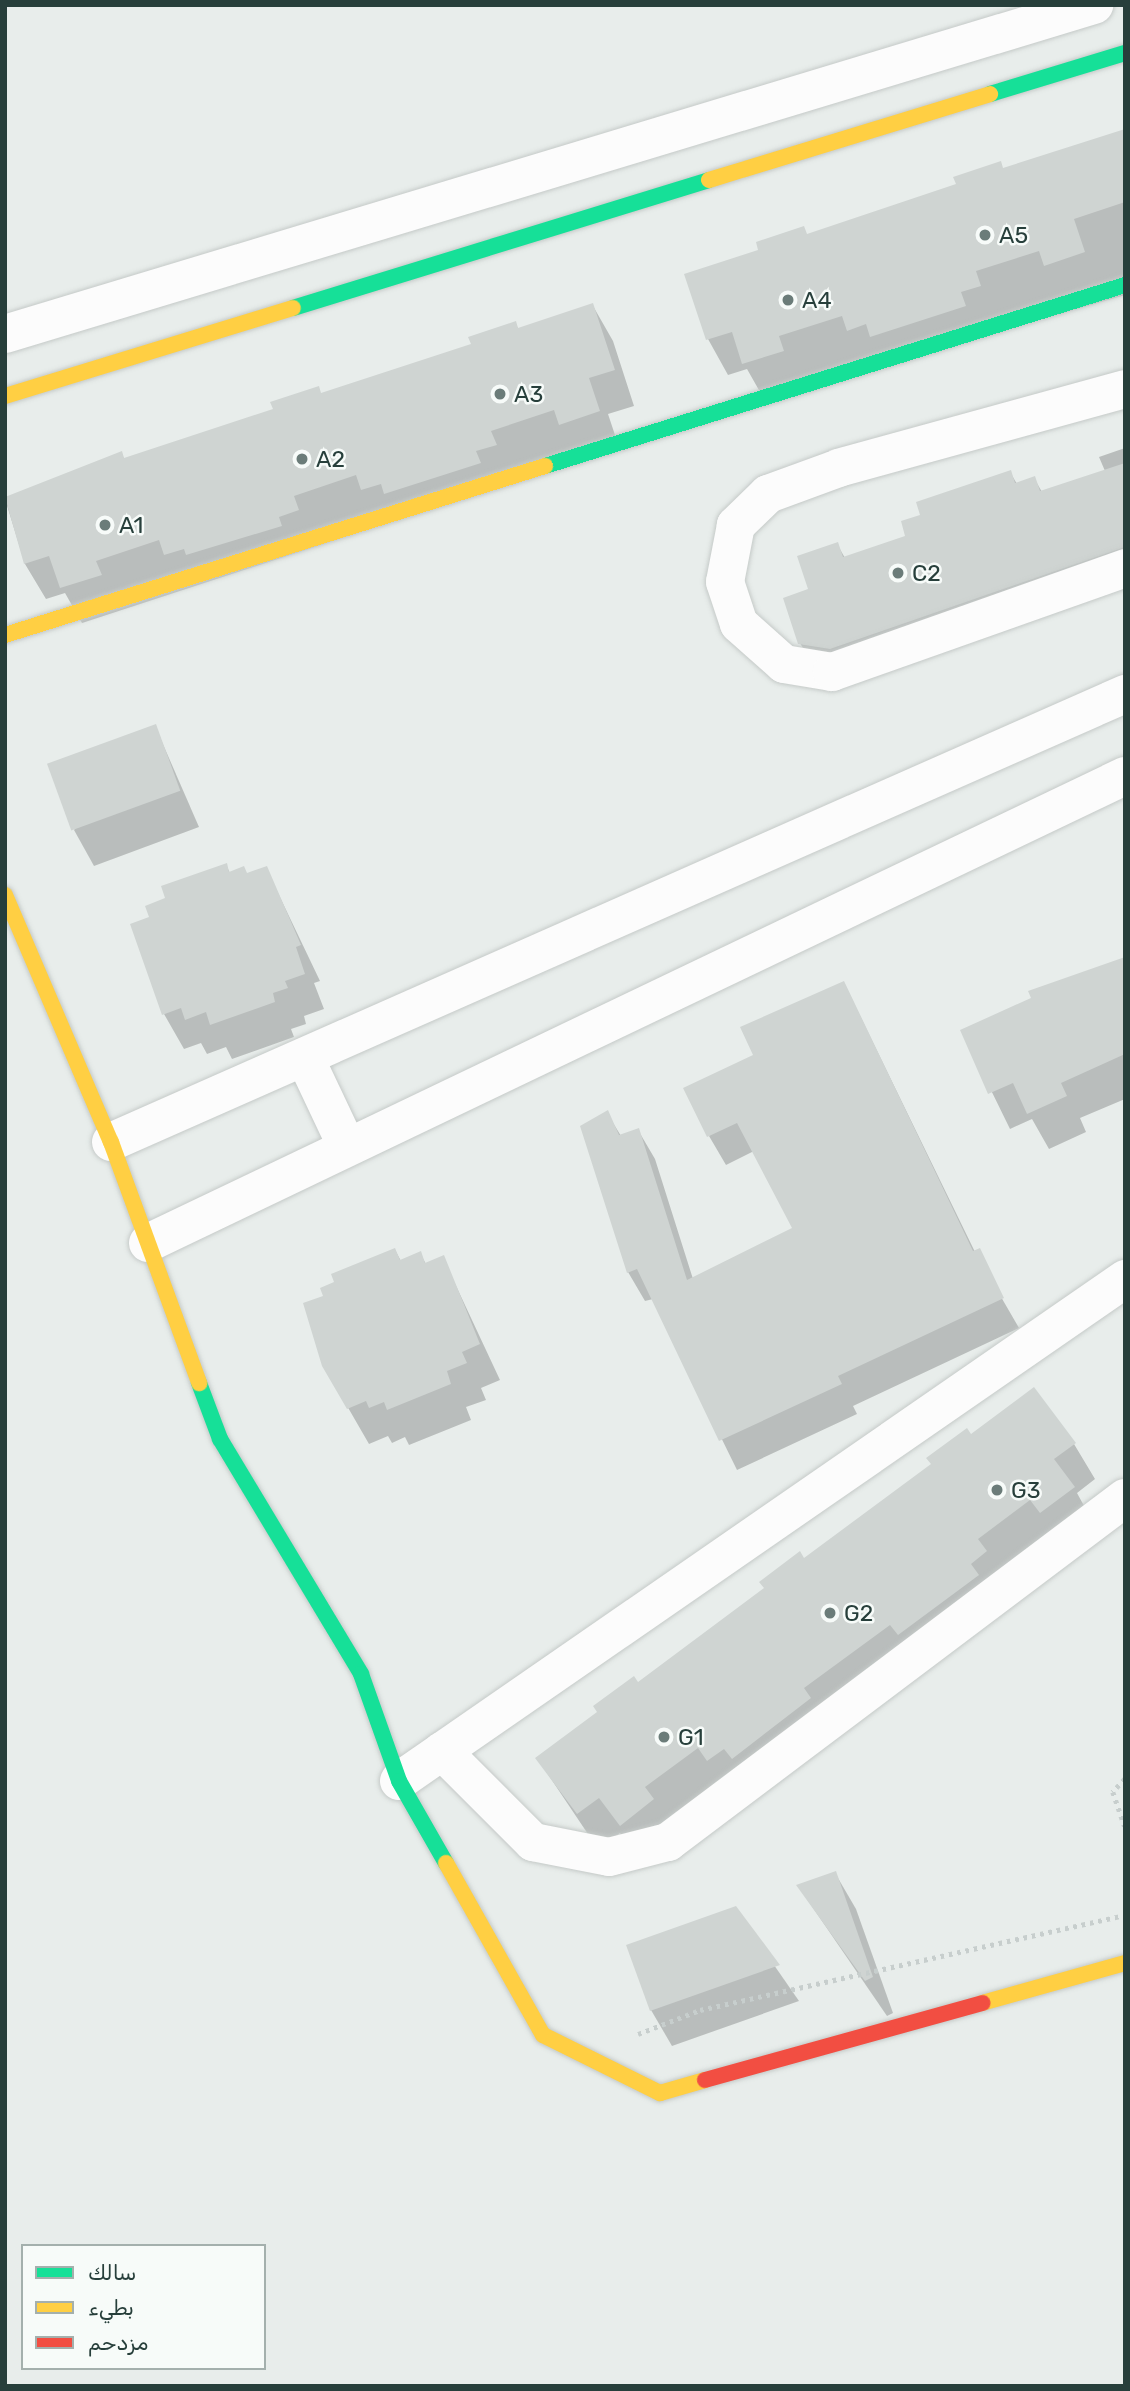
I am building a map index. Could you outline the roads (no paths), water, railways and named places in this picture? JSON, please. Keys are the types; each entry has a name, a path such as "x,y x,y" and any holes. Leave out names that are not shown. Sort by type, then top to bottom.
{"street":[{"path":"5,334 1094,5"},
{"path":"5,397 1125,53"},
{"path":"5,635 1125,285"},
{"path":"1125,389 839,468 768,494 736,525 725,582 739,624 784,664 832,671 1125,568"},
{"path":"111,1142 1125,694"},
{"path":"148,1243 1125,776"},
{"path":"5,895 111,1142 220,1439 361,1674 399,1781 543,2035 660,2093 1125,1963"},
{"path":"305,1058 347,1147"},
{"path":"399,1781 1125,1279"},
{"path":"443,1751 533,1842 610,1857 668,1842 1125,1499"}],"place":[{"name":"A5","path":"985,235"},
{"name":"A4","path":"788,300"},
{"name":"A3","path":"500,394"},
{"name":"A2","path":"302,459"},
{"name":"A1","path":"105,525"},
{"name":"C2","path":"898,573"},
{"name":"G3","path":"997,1490"},
{"name":"G2","path":"830,1613"},
{"name":"G1","path":"664,1737"}]}
